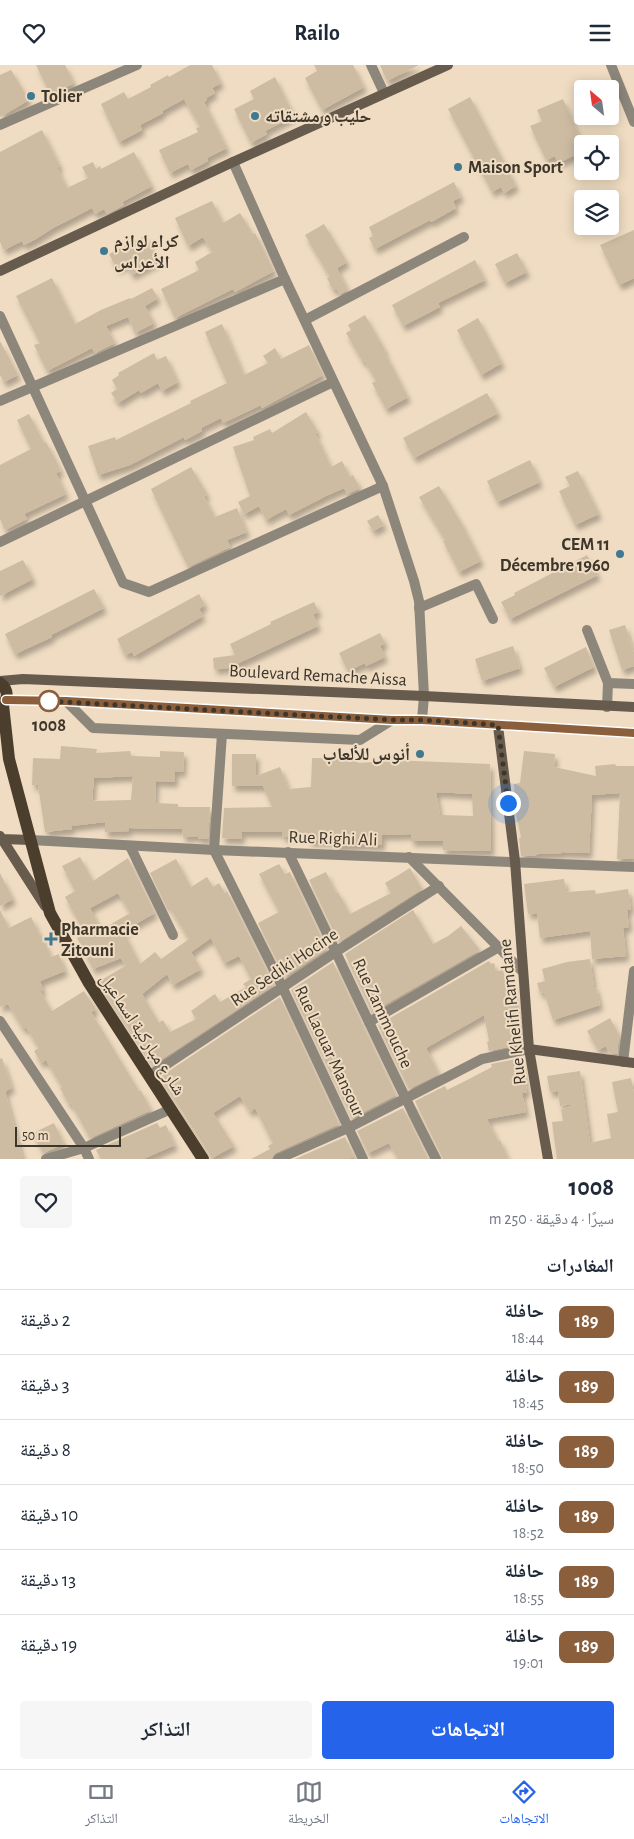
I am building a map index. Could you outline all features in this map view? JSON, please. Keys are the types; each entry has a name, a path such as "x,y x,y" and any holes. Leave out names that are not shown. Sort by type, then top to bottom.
{"main road":[{"path":"0,271 233,162 448,65"},
{"name":"Boulevard Remache Aissa","path":"0,682 23,679 634,707"},
{"path":"0,682 6,689 3,704 9,759"},
{"path":"3,704 66,701 634,733"},
{"name":"Rue Khelifi Ramdane","path":"498,725 515,861 522,971 530,1049 548,1159"},
{"path":"0,740 9,759"},
{"name":"شارع مباركية اسماعيل","path":"9,759 50,913 89,983 202,1159"},
{"path":"1,839 31,840"},
{"path":"1,839 50,913"},
{"path":"530,1049 634,1063"}],"street":[{"path":"0,125 137,65"},
{"path":"371,65 384,93"},
{"path":"611,65 634,122"},
{"path":"233,162 285,279 383,486 414,581 419,608 424,696 422,720"},
{"path":"305,320 464,237"},
{"path":"0,401 285,279"},
{"path":"0,315 123,583 149,592 383,486"},
{"path":"0,542 333,382"},
{"path":"419,608 476,584 493,619"},
{"path":"587,630 608,683 607,707"},
{"path":"608,683 634,685"},
{"path":"66,701 93,727 360,740 392,720"},
{"path":"214,850 222,734"},
{"name":"Rue Righi Ali","path":"31,840 214,850 634,867"},
{"path":"130,846 172,935"},
{"name":"Rue Laouar Mansour","path":"214,850 283,988 363,1159"},
{"name":"Rue Zammouche","path":"288,852 337,951 405,1099 436,1159"},
{"path":"409,857 522,971"},
{"name":"Rue Sediki Hocine","path":"149,1076 337,951 439,886"},
{"path":"369,1022 499,947"},
{"path":"623,1061 634,971"},
{"path":"0,1021 84,1148 89,1159"},
{"path":"278,1159 348,1127 482,1059 530,1049"},
{"path":"46,1159 84,1148 171,1109"}],"building":[{"path":"36,65 65,65 74,83 51,95"},
{"path":"190,65 212,65 221,83 212,88 215,93 206,98 207,100 204,102 227,148 207,158 208,161 191,170 188,164 170,173 159,150 198,132 196,128 200,127 184,99 140,125 142,130 119,142 101,104 124,92 128,99 151,87 150,85 168,75 169,77"},
{"path":"314,65 353,65 364,87 322,110 305,78 317,71"},
{"path":"380,65 419,65 387,81"},
{"path":"11,70 29,100 0,117 0,75"},
{"path":"275,77 294,116 265,131 267,134 251,143 234,109 254,99 250,91"},
{"path":"470,97 516,186 504,193 501,187 492,192 448,109"},
{"path":"563,99 579,135 574,135 574,156 558,163 555,156 546,160 530,126 542,121 537,110"},
{"path":"42,130 60,166 57,167 67,188 88,178 82,167 93,162 96,169 100,166 101,169 134,152 152,186 122,202 124,205 107,214 104,209 95,214 92,208 24,245 22,241 4,250 0,242 0,152"},
{"path":"454,182 461,197 453,201 456,208 375,249 369,238 373,236 369,227"},
{"path":"212,201 223,223 240,213 253,234 255,233 274,271 235,292 233,289 175,318 161,289 199,270 195,262 212,252 203,237 188,246 175,218"},
{"path":"324,224 347,262 337,268 348,290 340,294 336,288 333,290 327,278 330,277 305,235"},
{"path":"634,230 634,278 619,285 600,245"},
{"path":"145,236 158,261 132,275 126,264 117,269 109,254"},
{"path":"517,253 527,272 505,283 495,264"},
{"path":"475,260 485,280 438,303 440,307 403,326 392,305"},
{"path":"52,278 75,324 101,310 131,299 152,288 158,298 145,306 154,323 135,333 128,317 106,326 115,343 95,353 92,348 47,371 34,345 40,343 16,296"},
{"path":"365,315 408,397 386,409 372,383 376,381 346,333 351,330 348,325"},
{"path":"478,318 502,363 481,375 457,330"},
{"path":"222,324 244,375 268,363 263,356 275,348 281,359 309,345 323,375 262,408 261,405 223,423 221,418 201,428 202,431 185,440 184,437 130,465 98,475 88,446 115,437 116,440 227,383 205,332"},
{"path":"0,341 18,375 4,382 0,375"},
{"path":"154,353 157,360 166,356 178,382 162,391 158,383 141,393 139,390 118,403 111,393 117,389 112,380 119,375 118,373"},
{"path":"487,393 498,413 414,458 403,438"},
{"path":"306,412 318,432 315,433 331,467 342,461 350,477 353,475 360,488 347,494 344,488 289,515 286,509 266,520 259,506 244,514 238,502 250,496 233,447 254,440 253,437 270,429 272,433"},
{"path":"29,414 61,471 56,473 66,494 24,514 27,519 5,530 0,519 0,465 31,449 17,420"},
{"path":"530,460 540,482 497,502 487,481"},
{"path":"191,467 207,494 204,496 215,517 237,508 247,532 227,540 230,547 188,567 151,489"},
{"path":"578,471 599,514 575,525 559,491 570,486 565,477"},
{"path":"439,486 462,524 481,561 459,572 443,541 445,540 419,497"},
{"path":"378,515 384,525 373,531 367,521"},
{"path":"587,555 598,575 510,619 501,602 515,595 514,593"},
{"path":"23,560 33,579 0,596 0,571"},
{"path":"94,589 104,608 51,635 52,637 15,654 5,634"},
{"path":"199,594 205,605 199,609 203,616 134,656 132,652 125,655 117,639"},
{"path":"314,602 319,612 313,614 318,626 228,668 214,669 213,658 235,655 230,644 271,624 270,622"},
{"path":"625,625 634,653 634,666 622,670 609,630"},
{"path":"380,633 385,643 380,646 385,657 366,666 365,663 348,671 339,653"},
{"path":"513,646 520,668 482,681 475,659"},
{"path":"586,647 594,667 554,687 544,668"},
{"path":"61,746 97,749 96,753 130,751 131,756 160,757 160,751 184,752 183,772 175,771 175,782 156,781 155,803 178,804 178,807 210,807 208,839 198,838 199,836 183,837 182,829 129,828 129,831 105,832 105,822 71,826 72,829 45,832 38,785 32,785 33,758 60,759","holes":["133,776 131,800 92,801 94,778"]},
{"path":"524,751 555,754 554,767 596,776 595,766 615,764 616,766 634,766 634,859 617,859 620,793 592,795 589,853 562,852 521,856 519,838 521,837 516,814 514,784 520,783"},
{"path":"232,754 256,754 256,776 280,767 289,789 311,787 312,758 358,759 358,763 388,760 490,764 491,851 443,850 443,841 411,841 411,834 382,835 382,845 334,846 334,841 309,841 308,834 283,837 282,832 241,832 242,839 222,838 224,808 272,807 263,786 232,786","holes":["436,792 472,794 473,816 440,815"]},
{"path":"80,857 93,881 128,858 155,913 123,931 140,964 155,952 161,959 189,939 168,905 166,906 150,873 176,859 191,887 207,877 213,887 219,883 225,893 227,891 274,985 153,1065 98,982 125,966 121,958 93,969 77,938 85,934 65,897 75,891 62,866","holes":["118,893 130,913 101,930 90,908","211,938 224,963 239,956 251,979 243,984 246,987 220,1002 215,994 191,1011 196,1019 170,1032 163,1020 159,1023 142,994 167,974 173,985 201,969 191,952"]},
{"path":"279,864 285,874 290,872 327,949 285,977 258,923 279,912 259,874"},
{"path":"410,868 422,889 339,942 309,880 326,872 336,893 338,892 350,914 391,893 385,883"},
{"path":"0,873 13,899 0,906"},
{"path":"564,879 566,892 595,890 596,894 628,889 631,909 627,910 629,927 623,928 626,956 592,959 590,931 540,938 537,913 528,914 524,884"},
{"path":"0,910 9,928 31,917 51,957 59,954 65,971 40,981 43,990 40,991 52,1011 84,991 96,1009 91,1012 151,1110 90,1138 71,1103 69,1104 60,1088 62,1087 46,1060 41,1063 34,1051 39,1048 26,1027 23,1029 8,1004 0,1007"},
{"path":"413,910 433,944 461,926 480,950 372,1012 345,954"},
{"path":"590,959 594,987 596,987 600,1005 553,1020 544,992 540,993 537,983 545,981 542,969 567,962"},
{"path":"489,961 491,964 494,963 496,971 503,970 506,983 512,982 522,1044 489,1051 484,1015 426,1048 439,1074 409,1089 378,1025"},
{"path":"333,962 396,1095 352,1118 291,990"},
{"path":"280,997 339,1124 275,1153 271,1159 251,1159 270,1149 268,1146 273,1143 255,1108 250,1112 240,1096 213,1113 234,1146 212,1158 160,1077"},
{"path":"610,1018 619,1035 617,1054 609,1053 606,1046 598,1050 587,1031"},
{"path":"2,1058 12,1088 5,1091 23,1159 0,1159 0,1059"},
{"path":"521,1058 527,1092 522,1093 526,1112 487,1119 498,1141 500,1140 508,1159 443,1159 415,1101 445,1086 447,1090 492,1067 491,1064"},
{"path":"580,1071 590,1143 611,1138 607,1114 618,1112 612,1082 631,1078 634,1094 634,1159 557,1159 552,1122 563,1121 561,1110 574,1104 560,1106 558,1091 550,1092 547,1076"},
{"path":"403,1108 428,1159 398,1159 389,1143 368,1153 357,1131"},
{"path":"54,1123 64,1144 43,1153 33,1133"},
{"path":"157,1123 160,1128 166,1125 175,1145 143,1159 101,1159 96,1150"},
{"path":"345,1137 354,1156 349,1159 295,1159"}],"bus line":[{"name":"189","path":"6,700 66,701 634,733"}],"place":[{"name":"Tolier","path":"31,96"},
{"name":"حليب و مشتقاته","path":"255,116"},
{"name":"Maison Sport","path":"458,167"},
{"name":"كراء لوازم الأعراس","path":"104,251"},
{"name":"CEM 11 Décembre 1960","path":"620,554"},
{"name":"1008","path":"49,701"},
{"name":"أنوس للألعاب","path":"420,754"},
{"name":"Pharmacie Zitouni","path":"51,939"}],"route":[{"path":"49,701 46,701 498,725 508,803"}]}
